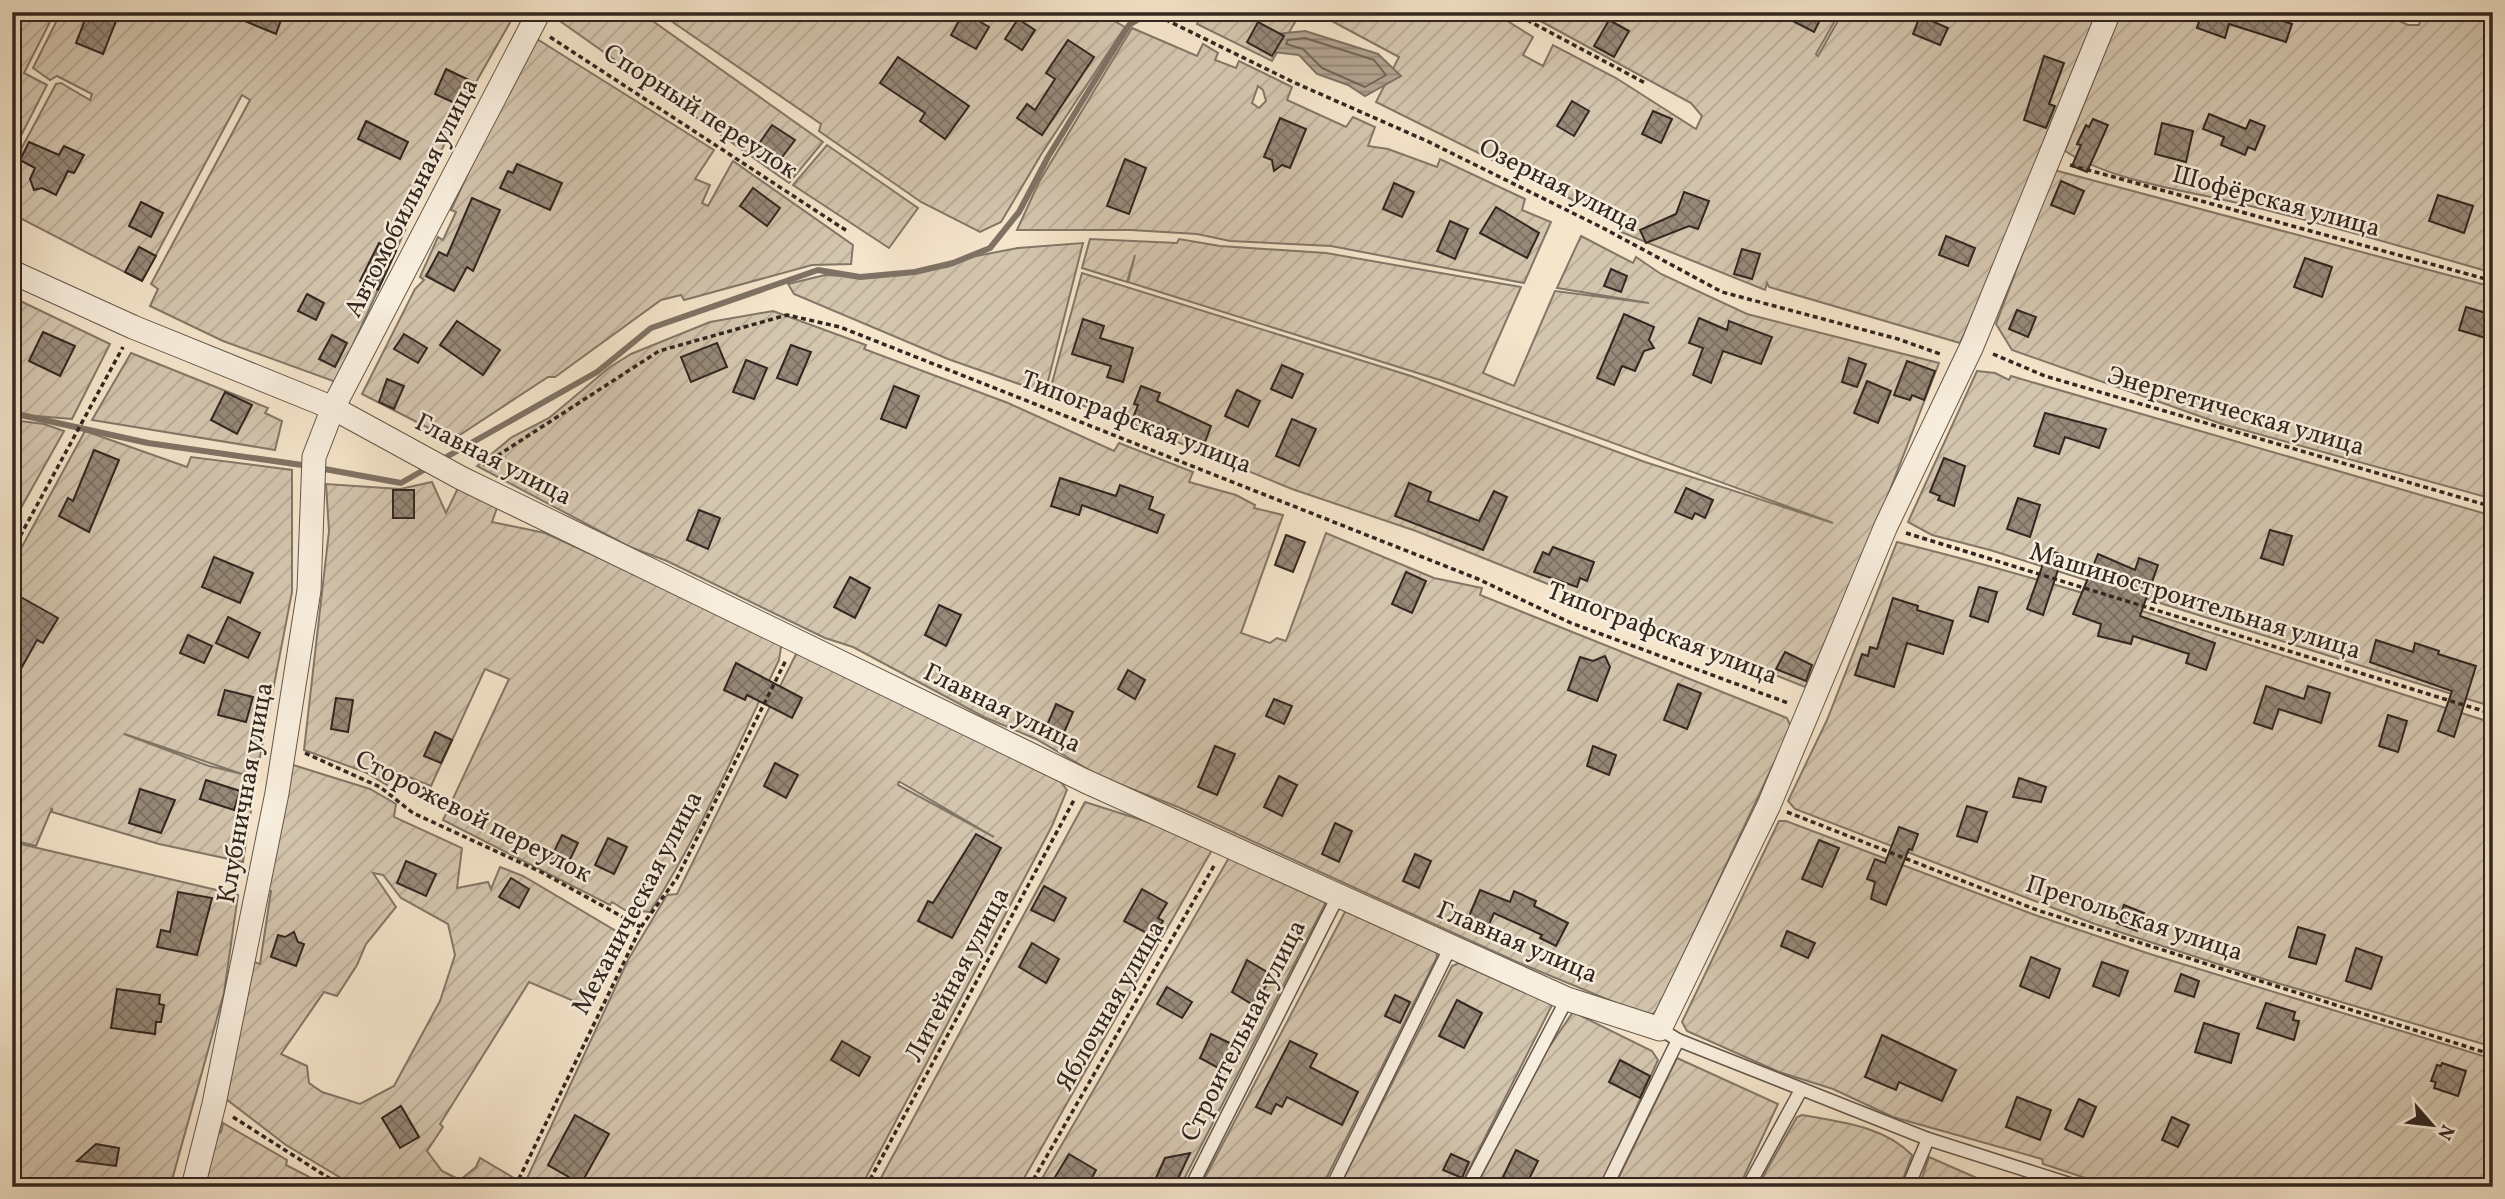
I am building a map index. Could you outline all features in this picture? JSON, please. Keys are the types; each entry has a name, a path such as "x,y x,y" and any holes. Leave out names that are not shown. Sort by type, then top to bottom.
{"street":[{"path":"1669,1035 1810,710 1886,526 1967,354 2109,12"},
{"name":"Автомобильная улица","path":"333,408 535,19"},
{"name":"Главная улица","path":"12,272 133,327 333,408 461,478 1084,780 1567,999 1669,1035"},
{"name":"Клубничная улица","path":"192,1187 214,1104 285,744 309,590 314,457 333,408"}],"lane":[{"name":"Строительная улица","path":"1191,1187 1338,895"},
{"path":"1332,1187 1451,946"},
{"path":"1468,1187 1567,999"},
{"path":"1606,1187 1669,1035 1928,1139 2079,1187"},
{"path":"1748,1187 1801,1090"},
{"path":"1908,1187 1928,1139"}],"path":[{"name":"Озерная улица","path":"1150,12 1293,82 1427,141 1603,228 1722,292 1898,339 1967,354"},
{"path":"1512,12 1645,83"},
{"name":"Спорный переулок","path":"535,19 847,231"},
{"name":"Шофёрская улица","path":"2049,159 2493,281"},
{"name":"Типографская улица","path":"461,478 659,351 787,315 840,327 1466,574 1571,623 1810,710"},
{"path":"12,551 133,327"},
{"name":"Энергетическая улица","path":"1967,354 2493,507"},
{"name":"Машиностроительная улица","path":"1886,526 2493,714"},
{"name":"Механическая улица","path":"516,1187 641,927 677,878 796,639"},
{"name":"Сторожевой переулок","path":"285,744 380,787 413,813 541,872 641,927"},
{"name":"Литейная улица","path":"866,1187 1084,780"},
{"name":"Прегольская улица","path":"1769,805 2037,910 2493,1055"},
{"name":"Яблочная улица","path":"1029,1187 1226,844"},
{"path":"214,1104 297,1161 343,1187"}],"shaded area":[{"path":"12,12 55,12 24,73 47,85 12,153"},
{"path":"61,12 516,12 459,112 336,382 223,341 150,306 158,289 151,284 250,100 242,95 142,281 12,214 12,166 56,84 61,83 90,100 92,94 57,76 50,80 33,68"},
{"path":"561,12 640,12 823,142 789,183 557,19"},
{"path":"658,12 1098,12 1125,27 1042,153 1001,222 980,232 921,202 819,131 821,124"},
{"path":"1202,12 1301,12 1272,61 1197,24"},
{"path":"1315,12 1493,12 1533,37 1523,55 1543,66 1553,45 1616,78 1696,129 1702,116 1691,103 1524,12 1840,12 1816,54 1818,56 1843,12 2100,12 1987,286 1960,343 1769,287 1767,283 1765,290 1621,232 1623,226 1599,213 1376,102 1399,57"},
{"path":"2121,12 2380,12 2408,25 2419,25 2422,12 2493,12 2493,273 2308,221 2129,178 2084,162 2065,151"},
{"path":"1132,28 1197,56 1203,44 1218,53 1215,60 1236,68 1239,61 1292,87 1287,100 1346,127 1353,117 1375,127 1368,146 1388,149 1437,167 1440,159 1525,199 1522,210 1551,222 1524,283 1331,246 1230,241 1197,234 1131,230 1017,230 1039,182","holes":["1258,86 1263,90 1266,101 1259,108 1252,103"]},
{"path":"537,39 714,150 695,179 710,185 702,203 708,206 733,161 853,245 851,264 812,265 684,300 681,295 661,300 555,377 548,377 452,440 362,394 415,289 424,280 420,277 438,237 443,240 456,212 451,210 486,135"},
{"path":"827,145 918,208 889,248 793,185"},
{"path":"2054,170 2493,287 2493,499 2222,424 2012,350 1996,324"},
{"path":"1581,236 1633,263 1636,257 1661,274 1747,314 1939,363 1873,534 1805,687 1416,531 1292,489 1119,418 1049,394 1082,273 1411,376 1645,462 1833,523 1443,381 1128,282 1135,255 1127,282 1082,268 1090,239 1177,243 1179,239 1220,246 1326,253 1521,287 1483,373 1514,386 1555,291 1649,303 1557,288"},
{"path":"1083,243 1046,389 1043,388 1042,392 948,359 794,294 788,284 825,275 859,277 947,267 971,257 1018,248"},
{"path":"12,297 110,344 72,419 12,414"},
{"path":"773,311 866,345 864,349 1008,403 1114,451 1119,443 1193,472 1189,482 1236,495 1255,505 1254,508 1283,515 1241,633 1270,643 1277,638 1286,641 1326,533 1434,578 1482,588 1480,595 1787,718 1791,727 1658,1009 1650,1017 1517,962 1178,807 1101,777 1036,739 984,717 853,647 825,638 667,561 630,547 477,466 512,437 549,418 610,367 631,354 710,322"},
{"path":"131,353 268,408 265,413 282,421 275,450 92,420"},
{"path":"1977,371 1995,373 2009,380 2011,376 2493,516 2493,707 1990,550 1932,535 1908,522"},
{"path":"12,420 44,424 64,431 12,524"},
{"path":"85,431 187,467 191,457 292,470 292,592 256,778 243,862 159,844 52,812 52,808 36,846 12,840 12,565","holes":["124,734 242,774 209,766"]},
{"path":"432,482 446,513 458,488 498,505 492,522 545,533 782,641 779,660 718,788 669,882 650,912 625,910 612,902 610,905 443,820 509,679 485,669 431,786 394,771 387,785 365,772 304,750 329,531 326,484 400,489"},
{"path":"1897,542 2121,604 2493,723 2493,1047 2267,980 2095,924 1795,809 1788,801 1827,720"},
{"path":"798,650 1060,781 1067,790 1052,826 861,1187 523,1187 628,960 667,895 677,894","holes":["899,782 994,837 898,785"]},
{"path":"290,764 370,789 396,804 394,817 462,848 457,888 488,882 491,889 500,867 523,876 616,931 620,941 617,950 591,1000 576,1002 529,982 440,1124 443,1127 427,1151 442,1171 460,1180 476,1167 480,1158 514,1178 509,1187 356,1187 286,1145 226,1099 254,962 260,964 271,891 264,890","holes":["373,873 383,875 401,898 448,924 455,955 440,1001 394,1086 360,1104 322,1092 309,1083 307,1066 281,1054 324,992 337,996 357,965 366,944 396,907"]},
{"path":"1085,802 1164,827 1212,850 1019,1187 876,1187"},
{"path":"1779,821 1786,821 2035,915 2150,954 2493,1059 2493,1187 2113,1187 2043,1164 2042,1159 1893,1117 1833,1089 1779,1072 1687,1031 1682,1022"},
{"path":"12,842 238,895 224,993 170,1187 12,1187"},
{"path":"1230,856 1323,898 1325,904 1180,1187 1037,1187"},
{"path":"1347,908 1436,950 1437,957 1322,1187 1200,1187"},
{"path":"1459,963 1553,1003 1460,1187 1339,1187 1452,966"},
{"path":"1573,1012 1652,1051 1658,1060 1600,1187 1476,1187 1539,1062"},
{"path":"1677,1058 1778,1104 1739,1187 1614,1187"},
{"path":"1802,1115 1875,1131 1901,1145 1912,1155 1900,1187 1757,1187 1797,1117"},
{"path":"223,1123 287,1160 286,1165 321,1183 320,1187 200,1187 213,1137 221,1132"},
{"path":"1929,1157 1995,1186 1919,1187"}],"water":[{"path":"1305,31 1378,54 1401,76 1365,96 1348,85 1317,74 1299,55 1272,52 1277,34"}],"building":[{"path":"88,12 116,21 103,54 76,43"},
{"path":"223,12 284,12 276,34"},
{"path":"964,12 989,27 976,49 951,35"},
{"path":"1775,12 1824,12 1814,32"},
{"path":"2202,12 2256,12 2292,24 2286,42 2229,24 2225,38 2197,28"},
{"path":"1920,16 1948,28 1940,45 1913,34"},
{"path":"1018,19 1035,30 1022,50 1005,39"},
{"path":"1609,20 1629,31 1614,57 1594,46"},
{"path":"1258,22 1284,36 1272,56 1247,42"},
{"path":"1068,40 1094,57 1042,135 1017,118 1027,104 1035,110 1055,79 1046,73"},
{"path":"2044,56 2064,63 2049,104 2055,106 2046,128 2024,120"},
{"path":"898,57 969,106 945,139 920,121 925,113 880,83"},
{"path":"446,69 473,82 461,106 435,94"},
{"path":"1572,101 1589,111 1574,136 1557,126"},
{"path":"1653,111 1672,119 1661,143 1642,134"},
{"path":"2209,114 2246,129 2250,120 2265,126 2255,150 2248,147 2245,155 2221,145 2224,137 2203,129"},
{"path":"1280,118 1306,129 1290,168 1282,165 1274,171 1272,160 1264,157"},
{"path":"2093,119 2108,125 2087,172 2072,166 2081,145 2077,144 2086,125 2089,127"},
{"path":"366,121 408,142 400,159 358,139"},
{"path":"2162,123 2193,131 2186,162 2155,154"},
{"path":"772,125 795,140 780,160 758,145"},
{"path":"29,142 59,155 64,146 84,155 74,173 68,171 56,195 42,188 34,190 30,179 35,168 20,160"},
{"path":"1125,159 1146,168 1129,214 1107,206"},
{"path":"517,164 562,183 550,210 500,188 508,171 513,173"},
{"path":"2061,181 2084,191 2074,214 2051,205"},
{"path":"1394,183 1414,192 1402,217 1383,209"},
{"path":"753,188 780,208 767,226 740,206"},
{"path":"1684,192 1709,201 1698,229 1689,226 1646,243 1640,230 1676,214"},
{"path":"2438,195 2473,206 2464,233 2429,221"},
{"path":"472,198 500,210 473,271 467,267 454,291 426,276 439,252 447,256"},
{"path":"141,202 163,213 151,237 129,226"},
{"path":"1496,207 1539,233 1527,258 1480,233"},
{"path":"1450,221 1468,229 1455,259 1437,251"},
{"path":"1946,236 1975,248 1968,266 1939,255"},
{"path":"379,243 396,251 378,290 360,281"},
{"path":"139,247 156,256 142,281 125,272"},
{"path":"1742,249 1760,254 1752,279 1734,274"},
{"path":"2305,258 2332,267 2322,297 2294,287"},
{"path":"1611,269 1627,276 1621,292 1604,286"},
{"path":"307,294 324,303 316,320 298,311"},
{"path":"2466,307 2493,315 2489,339 2459,330"},
{"path":"2017,310 2036,317 2028,337 2009,329"},
{"path":"1624,314 1654,327 1649,340 1654,348 1644,351 1635,371 1622,366 1614,385 1597,378"},
{"path":"1699,318 1727,330 1729,321 1772,337 1761,364 1723,351 1711,383 1693,375 1703,348 1689,343"},
{"path":"1083,319 1104,326 1100,338 1133,348 1123,382 1107,377 1111,366 1072,354"},
{"path":"457,321 500,350 483,375 440,345"},
{"path":"43,332 75,346 60,376 29,361"},
{"path":"404,334 427,348 418,363 394,349"},
{"path":"332,335 347,343 335,367 319,359"},
{"path":"717,343 727,367 691,382 681,357"},
{"path":"791,345 811,352 797,385 777,378"},
{"path":"1849,358 1866,364 1857,387 1842,382"},
{"path":"746,360 767,368 754,399 733,392"},
{"path":"1907,361 1935,371 1924,400 1912,395 1910,400 1894,395"},
{"path":"1282,365 1303,374 1292,398 1271,389"},
{"path":"387,379 404,386 394,409 379,402"},
{"path":"1867,381 1891,391 1878,423 1854,413"},
{"path":"894,386 919,396 906,428 881,419"},
{"path":"1141,386 1160,393 1157,401 1211,426 1205,442 1133,418 1138,405 1134,404"},
{"path":"1237,390 1260,401 1248,427 1225,416"},
{"path":"225,392 252,405 237,434 211,420"},
{"path":"2045,413 2106,429 2099,448 2065,437 2059,454 2034,446"},
{"path":"1292,419 1316,429 1299,466 1276,456"},
{"path":"94,450 119,460 89,532 59,516 68,498 73,501"},
{"path":"1944,458 1965,466 1954,506 1938,500 1940,496 1930,492"},
{"path":"1060,478 1116,496 1120,485 1153,497 1149,509 1164,515 1157,533 1082,505 1079,515 1051,506"},
{"path":"1409,483 1431,492 1428,501 1479,521 1494,491 1507,497 1483,550 1395,516"},
{"path":"1686,488 1713,500 1705,518 1695,513 1692,519 1675,512"},
{"path":"393,490 414,490 414,518 393,518"},
{"path":"2018,498 2040,505 2030,537 2007,529"},
{"path":"699,510 720,518 708,549 687,540"},
{"path":"2270,530 2292,536 2283,565 2261,558"},
{"path":"1286,535 1305,542 1293,572 1275,565"},
{"path":"1553,547 1594,562 1587,581 1580,578 1577,587 1534,572 1543,552 1549,555"},
{"path":"2048,550 2063,555 2043,615 2027,609"},
{"path":"2098,554 2135,570 2139,558 2158,565 2140,616 2215,643 2206,670 2186,663 2189,654 2133,636 2131,644 2098,636 2101,624 2073,614"},
{"path":"214,557 253,573 240,603 202,587"},
{"path":"1406,572 1426,581 1412,613 1392,604"},
{"path":"850,577 870,588 855,618 834,607"},
{"path":"1979,587 1997,592 1988,622 1970,616"},
{"path":"19,596 58,618 43,643 37,640 12,685 12,607"},
{"path":"1893,598 1918,606 1917,610 1953,621 1943,654 1907,643 1894,687 1855,675 1862,654 1868,656 1870,647 1877,649"},
{"path":"939,605 961,615 946,646 925,635"},
{"path":"228,617 260,633 248,658 216,643"},
{"path":"188,635 212,646 204,663 180,653"},
{"path":"2376,640 2413,652 2415,643 2439,651 2438,654 2476,666 2454,737 2438,731 2452,691 2370,662"},
{"path":"1785,652 1812,665 1806,681 1776,669"},
{"path":"1605,656 1610,667 1597,701 1568,690 1580,657 1593,661"},
{"path":"736,663 802,698 792,718 747,695 745,700 724,690"},
{"path":"1128,670 1145,680 1135,699 1118,689"},
{"path":"1678,684 1701,693 1687,729 1664,720"},
{"path":"2266,686 2304,699 2308,686 2330,693 2321,723 2279,709 2272,729 2254,723"},
{"path":"225,690 253,697 246,722 218,715"},
{"path":"336,698 353,700 348,732 331,729"},
{"path":"1274,699 1292,706 1284,724 1266,716"},
{"path":"1056,704 1073,712 1059,744 1042,737"},
{"path":"2388,715 2407,721 2398,752 2379,746"},
{"path":"435,732 452,740 441,763 424,756"},
{"path":"1215,746 1235,754 1217,795 1198,787"},
{"path":"1593,746 1616,755 1609,775 1587,766"},
{"path":"775,763 798,775 786,798 764,786"},
{"path":"1279,776 1297,785 1282,816 1264,807"},
{"path":"2019,778 2046,787 2041,802 2013,797"},
{"path":"206,780 240,791 234,810 200,799"},
{"path":"140,789 175,800 161,833 129,823"},
{"path":"1967,806 1987,812 1977,842 1957,836"},
{"path":"1335,823 1352,831 1339,862 1322,854"},
{"path":"1899,827 1918,834 1886,905 1871,899 1875,882 1867,879 1875,859 1885,863"},
{"path":"976,834 1001,848 952,938 918,921 928,901 933,903"},
{"path":"562,835 578,843 565,870 549,862"},
{"path":"608,838 627,847 614,874 595,865"},
{"path":"1819,840 1839,848 1822,887 1802,879"},
{"path":"1415,854 1431,861 1419,888 1403,881"},
{"path":"406,861 436,874 426,896 397,883"},
{"path":"511,878 529,889 519,908 499,897"},
{"path":"1044,886 1066,898 1054,921 1031,910"},
{"path":"1142,889 1167,903 1158,918 1163,921 1154,937 1124,921"},
{"path":"1480,890 1510,902 1514,891 1536,901 1534,906 1568,923 1556,946 1540,938 1542,935 1494,913 1487,929 1467,921"},
{"path":"178,892 212,898 197,955 157,947 161,930 170,932"},
{"path":"2124,905 2144,913 2137,931 2117,923"},
{"path":"2298,927 2325,935 2316,964 2289,957"},
{"path":"1787,931 1815,943 1808,958 1781,946"},
{"path":"294,932 298,942 304,944 296,966 271,957 278,935 285,937"},
{"path":"1032,943 1059,959 1046,983 1019,967"},
{"path":"2356,948 2382,957 2371,989 2346,981"},
{"path":"2031,957 2060,969 2049,998 2020,986"},
{"path":"1247,960 1272,975 1255,1006 1232,992"},
{"path":"2102,962 2128,971 2119,996 2093,986"},
{"path":"2181,974 2199,981 2194,997 2175,991"},
{"path":"1167,987 1192,1002 1182,1018 1157,1004"},
{"path":"117,989 160,995 159,1004 164,1005 161,1022 156,1022 155,1034 111,1028"},
{"path":"1395,995 1410,1002 1400,1023 1385,1016"},
{"path":"1457,1000 1482,1013 1464,1048 1439,1036"},
{"path":"2266,1003 2295,1012 2293,1020 2299,1021 2294,1040 2257,1028"},
{"path":"2204,1023 2239,1034 2231,1063 2195,1052"},
{"path":"1211,1034 1236,1046 1224,1071 1200,1058"},
{"path":"1882,1035 1956,1070 1942,1101 1899,1082 1896,1090 1865,1077"},
{"path":"842,1041 870,1057 859,1076 831,1060"},
{"path":"1290,1041 1317,1054 1310,1067 1358,1092 1342,1125 1287,1097 1282,1107 1276,1104 1271,1114 1256,1107"},
{"path":"1620,1060 1650,1076 1640,1098 1609,1082"},
{"path":"2442,1063 2466,1071 2458,1096 2434,1088 2436,1082 2431,1081 2437,1065 2441,1066"},
{"path":"2017,1097 2051,1110 2040,1140 2006,1127"},
{"path":"2079,1099 2096,1107 2083,1137 2065,1129"},
{"path":"401,1106 419,1137 400,1148 382,1118"},
{"path":"575,1115 609,1134 581,1184 548,1165"},
{"path":"2172,1117 2189,1125 2178,1147 2162,1140"},
{"path":"96,1144 119,1148 116,1166 77,1161"},
{"path":"1516,1150 1538,1161 1525,1187 1503,1177"},
{"path":"1190,1153 1174,1187 1155,1180 1165,1158"},
{"path":"1069,1154 1096,1170 1087,1187 1049,1187"},
{"path":"1451,1154 1469,1162 1462,1178 1443,1170"}],"waterway":[{"path":"441,460 597,372 651,328 818,270 860,277 915,272 953,263 990,248 1019,212 1048,157 1129,25 1150,12"},
{"path":"12,413 148,443 309,466"},
{"path":"319,468 401,483 429,467"}]}
